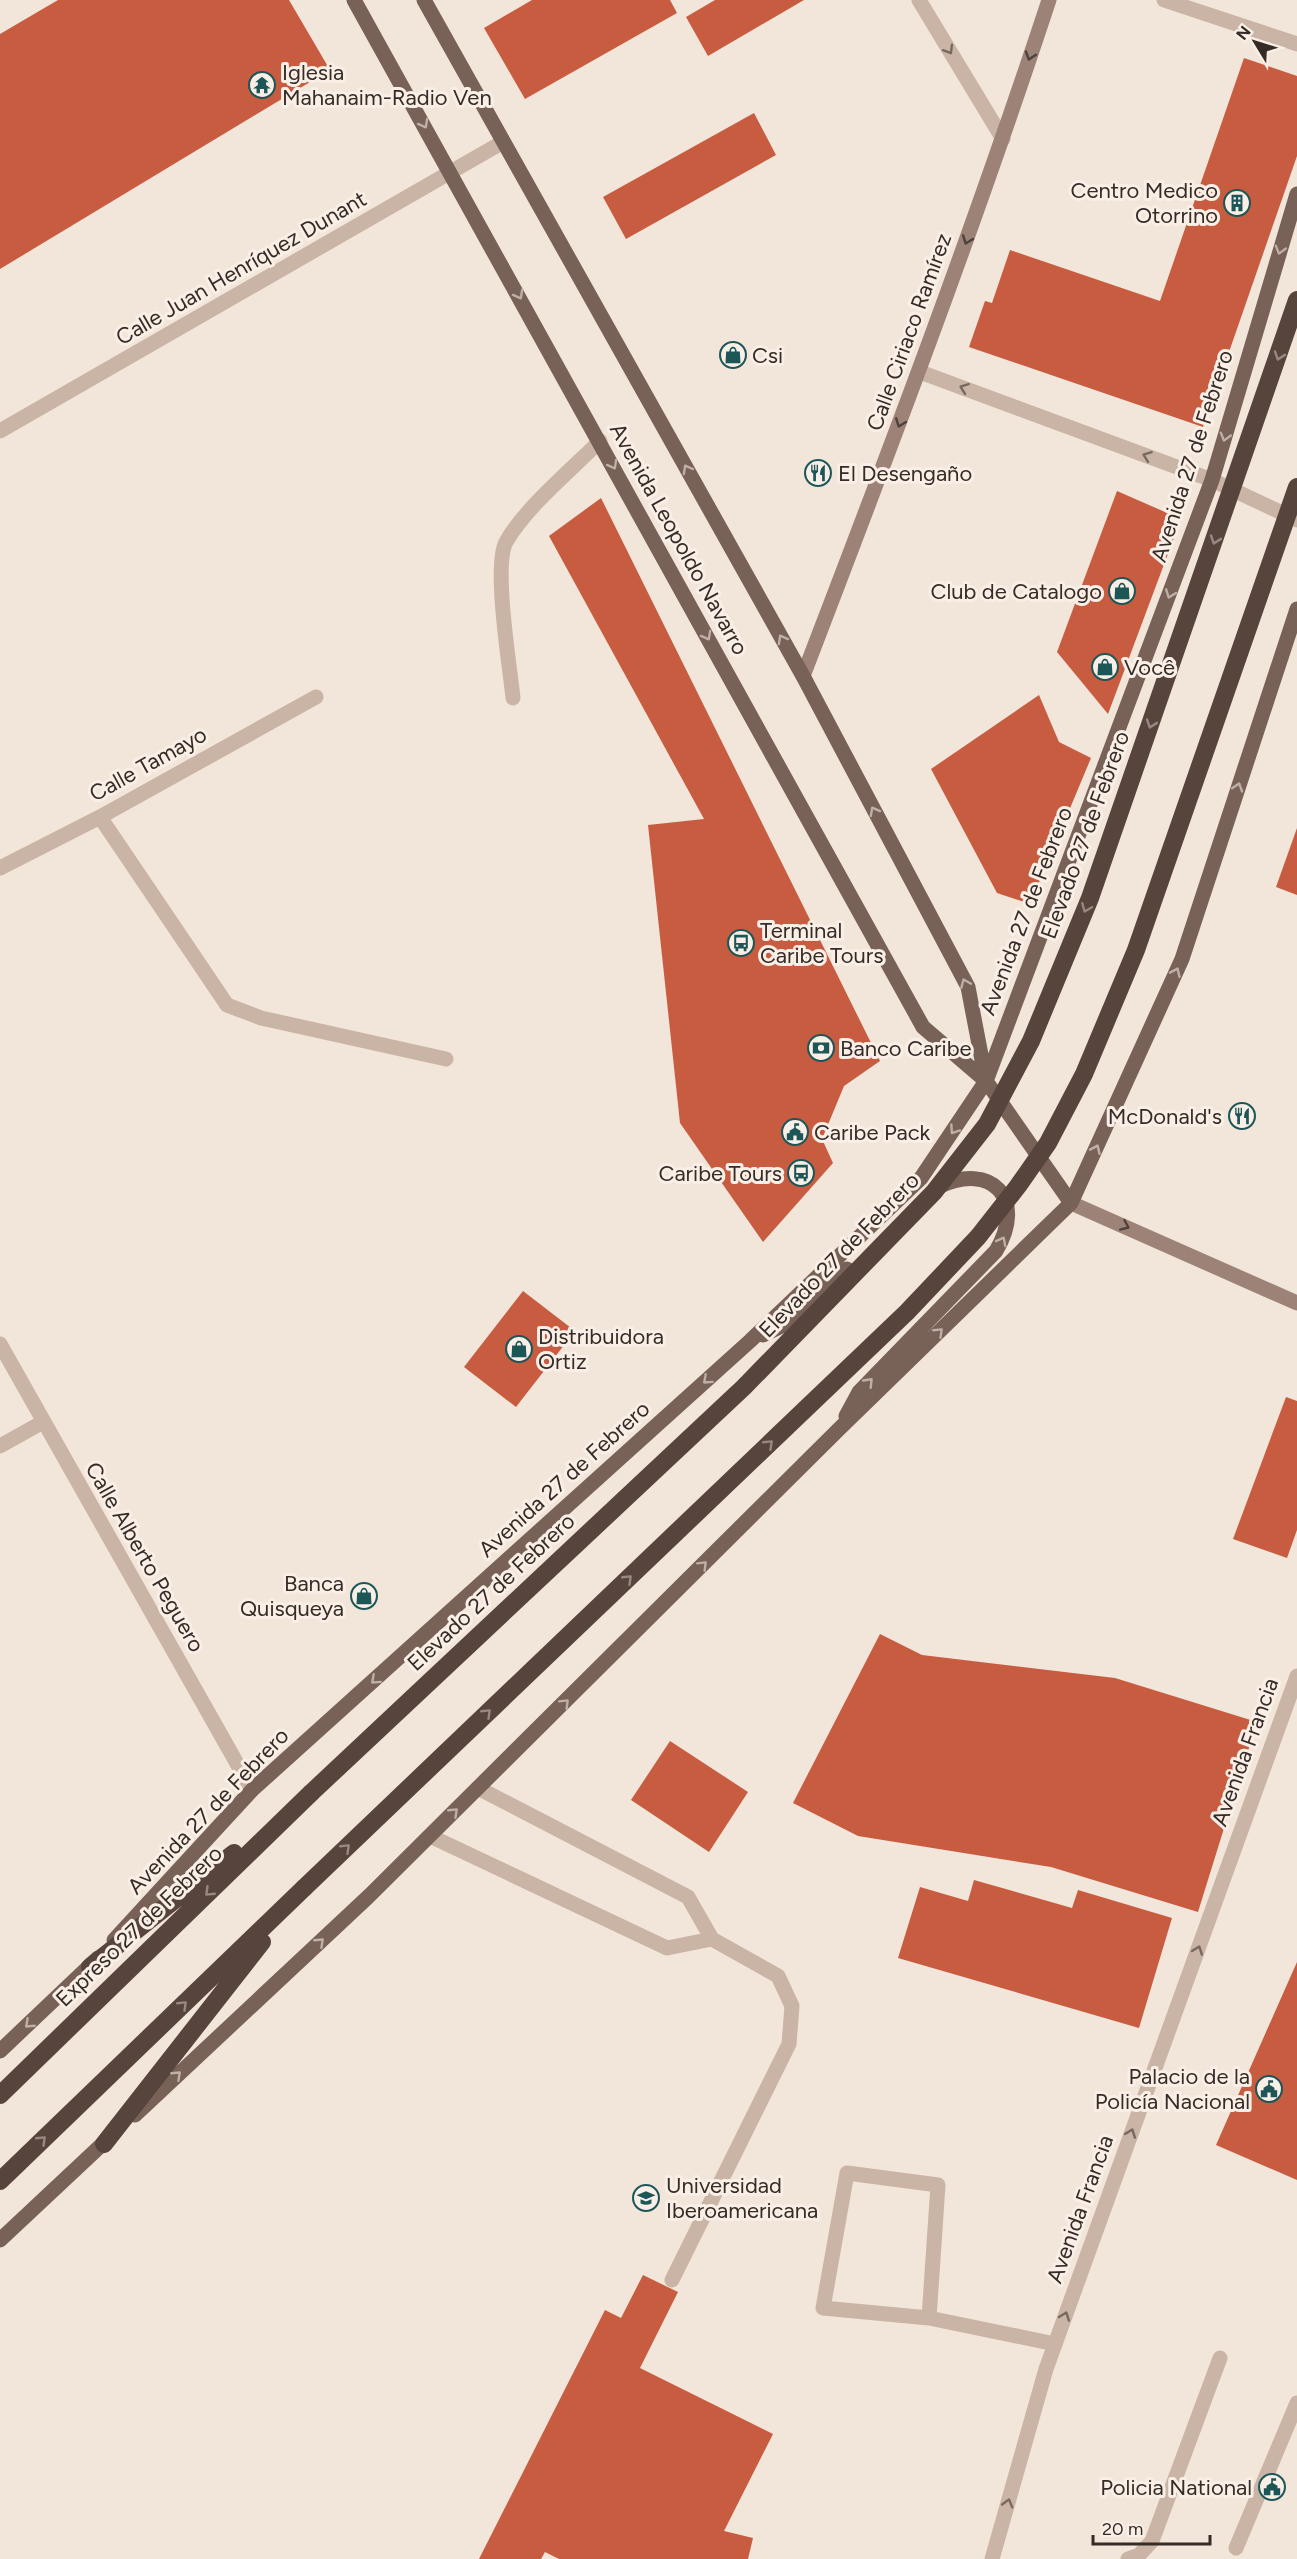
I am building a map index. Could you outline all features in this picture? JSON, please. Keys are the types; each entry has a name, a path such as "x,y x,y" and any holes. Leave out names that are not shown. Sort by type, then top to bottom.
{"highway":[{"name":"Elevado 27 de Febrero","path":"311,1793 744,1387 934,1192 987,1124 1032,1041 1090,898 1297,300"},
{"path":"0,2181 907,1312 978,1237 1018,1186 1048,1143 1084,1074 1136,950 1297,487"},
{"path":"90,1967 311,1793"},
{"name":"Expreso 27 de Febrero","path":"0,2095 311,1793"},
{"path":"104,2144 304,1888"}],"main road":[{"name":"Avenida Leopoldo Navarro","path":"354,0 923,1027 987,1081 1071,1203"},
{"name":"Avenida Leopoldo Navarro","path":"424,0 803,676 968,987 987,1081"},
{"name":"Avenida 27 de Febrero","path":"0,2051 90,1967 252,1791 750,1341 921,1178 987,1081 1212,480 1297,194"},
{"path":"0,2240 430,1836 837,1431 1071,1203 1182,959 1297,609"},
{"path":"750,1341 792,1322 929,1192 967,1177 987,1181 999,1190 1009,1208 1010,1224 996,1251 859,1392 837,1431"}],"street":[{"path":"919,0 1003,139"},
{"name":"Calle Ciriaco Ramírez","path":"803,676 920,372 1003,139 1048,0"},
{"path":"1164,0 1297,44"},
{"name":"Calle Juan Henríquez Dunant","path":"2,425 452,174 503,142"},
{"path":"920,372 1212,480 1297,520"},
{"path":"513,698 501,582 505,544 535,506 600,441"},
{"name":"Calle Tamayo","path":"0,868 99,817 316,697"},
{"path":"99,817 227,1005 261,1018 446,1059"},
{"path":"1071,1203 1297,1303"},
{"name":"Calle Alberto Peguero","path":"0,1344 252,1791"},
{"path":"0,1446 43,1422"},
{"name":"Avenida Francia","path":"992,2559 1055,2344 1297,1677"},
{"path":"478,1788 688,1897 712,1939 778,1976 792,2006 789,2044 672,2280"},
{"path":"430,1836 667,1948 712,1939"},
{"path":"929,2318 938,2186 847,2173 823,2308 929,2318 1055,2344"},
{"path":"1128,2559 1138,2554 1152,2541 1220,2358"},
{"path":"1236,2548 1297,2403"}],"building":[{"path":"58,0 289,0 330,70 0,269 0,34"},
{"path":"532,0 670,0 677,13 525,99 484,28"},
{"path":"715,0 804,0 708,56 686,17"},
{"name":"Centro Medico Otorrino","path":"1244,58 1297,76 1297,156 1203,427 969,347 985,301 992,303 1010,250 1160,301"},
{"path":"754,113 776,155 626,239 603,197"},
{"path":"1117,491 1181,519 1108,714 1057,652"},
{"name":"Terminal Caribe Tours","path":"601,498 880,1061 844,1086 822,1139 833,1163 763,1242 680,1123 648,825 704,819 549,536"},
{"path":"1039,695 1059,742 1091,758 1030,904 997,893 931,769"},
{"path":"1297,828 1297,895 1276,887"},
{"name":"Distribuidora Ortiz","path":"523,1291 575,1331 516,1407 464,1367"},
{"path":"1286,1397 1297,1401 1297,1530 1287,1558 1233,1539"},
{"name":"Banca Quisqueya","path":"362,1586 374,1596 366,1606 354,1595"},
{"path":"880,1634 922,1655 1115,1678 1257,1722 1198,1912 1051,1867 858,1836 793,1803"},
{"path":"670,1741 748,1792 709,1852 631,1800"},
{"path":"974,1880 1072,1908 1078,1890 1172,1918 1139,2028 898,1958 920,1887 968,1901"},
{"name":"Palacio de la Policía Nacional","path":"1297,1962 1297,2180 1216,2145"},
{"path":"643,2275 678,2292 640,2368 773,2434 724,2531 753,2538 748,2559 559,2559 545,2552 541,2559 479,2559 605,2310 621,2318"}],"place":[{"name":"Iglesia Mahanaim-Radio Ven","path":"262,85"},
{"name":"Centro Medico Otorrino","path":"1237,203"},
{"name":"Csi","path":"733,355"},
{"name":"El Desengaño","path":"818,473"},
{"name":"Club de Catalogo","path":"1122,591"},
{"name":"Você","path":"1105,667"},
{"name":"Terminal Caribe Tours","path":"741,943"},
{"name":"Banco Caribe","path":"821,1048"},
{"name":"McDonald's","path":"1242,1116"},
{"name":"Caribe Pack","path":"795,1132"},
{"name":"Caribe Tours","path":"801,1173"},
{"name":"Distribuidora Ortiz","path":"519,1349"},
{"name":"Banca Quisqueya","path":"364,1596"},
{"name":"Palacio de la Policía Nacional","path":"1269,2089"},
{"name":"Universidad Iberoamericana","path":"646,2198"},
{"name":"Policia National","path":"1272,2487"}]}
